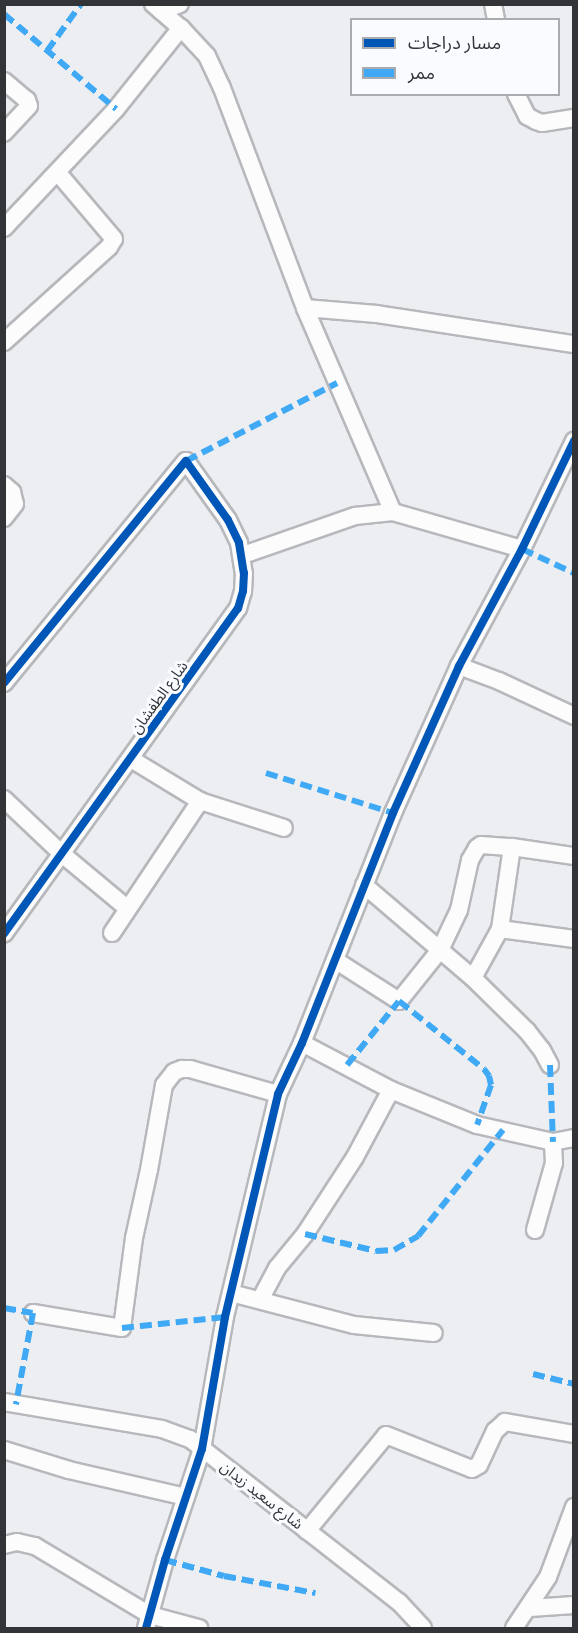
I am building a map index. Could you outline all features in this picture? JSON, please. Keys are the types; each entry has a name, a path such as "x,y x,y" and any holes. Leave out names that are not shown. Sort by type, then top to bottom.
{"street":[{"path":"157,8 180,4"},
{"path":"157,8 182,28 207,56 222,88 304,308 393,512"},
{"path":"4,228 116,109 182,28"},
{"path":"4,81 27,100 28,106 4,133"},
{"path":"517,96 527,116 536,121 542,123 573,118"},
{"path":"4,342 109,247 114,239 58,173"},
{"path":"304,308 377,314 573,344"},
{"path":"148,1622 202,1449 231,1293 278,1094 302,1043 393,813 459,666 568,464 573,441"},
{"name":"شارع الطفشان","path":"4,683 186,461 228,520 243,555 243,591 238,608 131,759 6,928"},
{"path":"4,484 12,492 15,504 4,518"},
{"path":"243,555 355,516 393,512 522,549"},
{"path":"459,666 499,681 573,716"},
{"path":"131,759 200,801 284,828"},
{"path":"4,799 62,854 127,908"},
{"path":"112,933 200,801"},
{"path":"335,960 399,1001 440,950 459,910 470,860 477,848 481,845 512,847 573,856"},
{"path":"473,978 500,929 512,847"},
{"path":"364,885 473,978 527,1031 550,1065"},
{"path":"500,929 573,939"},
{"path":"302,1043 391,1090 477,1125 553,1142 573,1138"},
{"path":"33,1313 122,1328 134,1238 164,1085 174,1072 190,1069 278,1094"},
{"path":"260,1300 277,1268 305,1234 355,1157 391,1090"},
{"path":"535,1230 554,1163 553,1142"},
{"path":"231,1293 354,1325 400,1332 434,1334"},
{"name":"شارع سعيد زيدان","path":"4,1401 177,1433 202,1449 407,1609 423,1629"},
{"path":"308,1531 386,1435 472,1469 479,1466 495,1431 505,1422 573,1434"},
{"path":"4,1450 69,1470 186,1497"},
{"path":"514,1629 530,1608 557,1557 573,1507"},
{"path":"4,1545 17,1542 35,1546 148,1622 199,1629"},
{"path":"530,1608 573,1605"}],"marked path":[{"path":"47,51 81,4"},
{"path":"4,14 116,109"},
{"path":"186,461 337,383"},
{"path":"522,549 574,573"},
{"path":"266,773 393,813"},
{"path":"347,1065 399,1001 484,1069 489,1076 491,1085 477,1125"},
{"path":"550,1065 553,1142"},
{"path":"305,1234 376,1251 394,1250 418,1236 503,1130"},
{"path":"4,1308 33,1313 16,1404"},
{"path":"122,1328 225,1317"},
{"path":"533,1374 574,1384"},
{"path":"165,1560 224,1576 315,1593"}],"cycle path":[{"path":"146,1628 165,1560 202,1449 225,1317 278,1094 302,1043 393,813 459,666 522,549 574,441"},
{"path":"4,683 186,461 228,520 239,543 244,573 243,591 238,608 4,934"}]}
